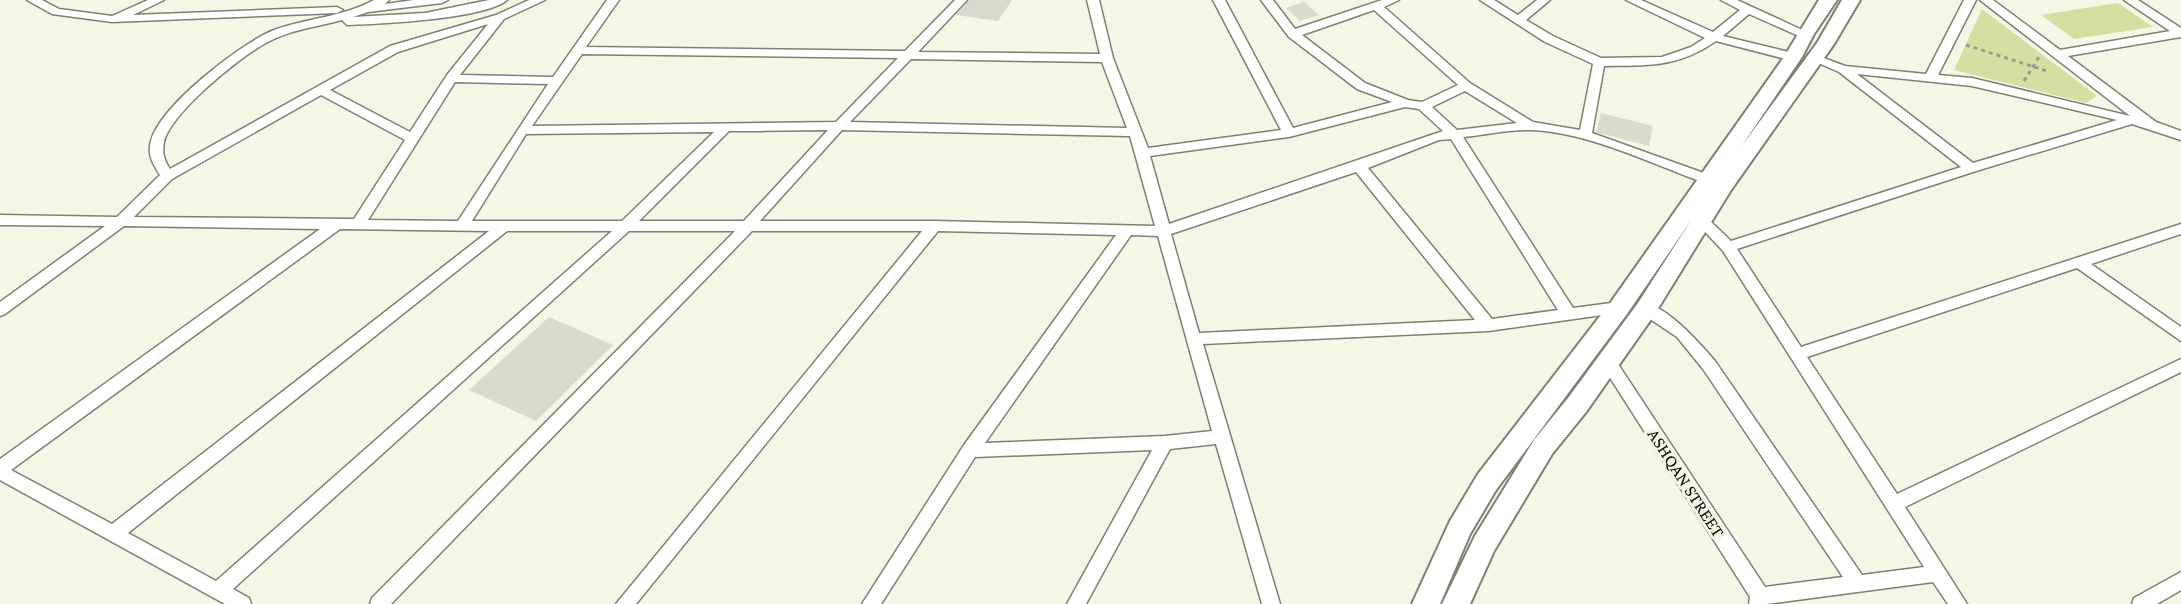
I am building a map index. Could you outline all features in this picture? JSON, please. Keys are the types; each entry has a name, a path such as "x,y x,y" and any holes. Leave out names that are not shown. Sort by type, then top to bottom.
{"street":[{"path":"33,0 56,12 112,19 369,9 442,0"},
{"path":"112,19 158,0"},
{"path":"167,176 156,154 167,123 183,102 256,42 279,31 369,9 383,0"},
{"path":"315,22 422,18 462,11 501,0"},
{"path":"0,310 120,222 167,176 394,49 500,18 539,0"},
{"path":"462,225 522,130 614,0"},
{"path":"379,604 747,227 839,126 961,0"},
{"path":"1093,0 1107,58 1143,153 1181,297 1271,604"},
{"path":"1219,0 1289,134"},
{"path":"1267,0 1293,34 1361,86 1405,104 1423,106 1466,86"},
{"path":"1293,34 1393,0"},
{"path":"1486,0 1549,39 1599,62 1663,61 1695,50 1748,9"},
{"path":"1518,20 1544,0"},
{"path":"1632,0 1714,37 1844,69 1972,82 2151,124 2181,136"},
{"path":"1727,0 1805,34"},
{"path":"1426,604 1459,529 1482,489 1619,308 1693,216 1803,58 1805,34 1828,0"},
{"path":"1456,604 1484,544 1539,454 1646,309 1693,216 1707,179 1851,0"},
{"path":"1930,78 1970,0"},
{"path":"1986,0 2151,124"},
{"path":"2130,0 2181,33"},
{"path":"1376,6 1466,86 1530,126"},
{"path":"359,223 451,78 500,18"},
{"path":"2059,54 2181,33"},
{"path":"578,50 1107,58"},
{"path":"1585,135 1599,62"},
{"path":"1844,69 1971,168"},
{"path":"451,78 556,81"},
{"path":"320,90 411,138"},
{"path":"1143,153 1289,134 1405,104"},
{"path":"1423,106 1455,135 1569,315"},
{"path":"1728,247 1971,168 2132,120"},
{"path":"219,590 626,226 727,126"},
{"path":"522,130 839,126 1134,132"},
{"path":"0,220 504,226 934,226 1164,231 1359,166 1437,136 1530,126 1585,135 1707,179"},
{"path":"1359,166 1488,325"},
{"path":"1693,216 1728,247 1958,604"},
{"path":"242,604 0,470 338,223"},
{"path":"113,534 504,226"},
{"path":"625,604 934,226"},
{"path":"1798,354 2181,229"},
{"path":"871,604 970,450 1126,231"},
{"path":"2080,263 2181,335"},
{"path":"1195,339 1488,325 1619,308"},
{"path":"1646,309 1682,333 1709,365 1857,583"},
{"name":"ASHQAN STREET","path":"1608,362 1759,600"},
{"path":"1894,504 2181,365"},
{"path":"970,450 1165,443 1223,437"},
{"path":"1076,604 1165,443"},
{"path":"1759,600 1857,583 1938,573"},
{"path":"2141,604 2181,580"}],"path":[{"path":"1962,53 1970,36"},
{"path":"1966,45 2047,71"},
{"path":"2021,87 2041,54"}],"green space":[{"path":"2118,3 2153,27 2074,39 2041,15"},
{"path":"1982,9 2097,96 2086,103 1954,70"}],"building":[{"path":"969,0 1012,0 998,21 956,15"},
{"path":"1304,2 1319,15 1300,21 1286,8"},
{"path":"1601,113 1653,126 1649,146 1596,132"},
{"path":"549,317 613,345 536,421 469,390"}]}
